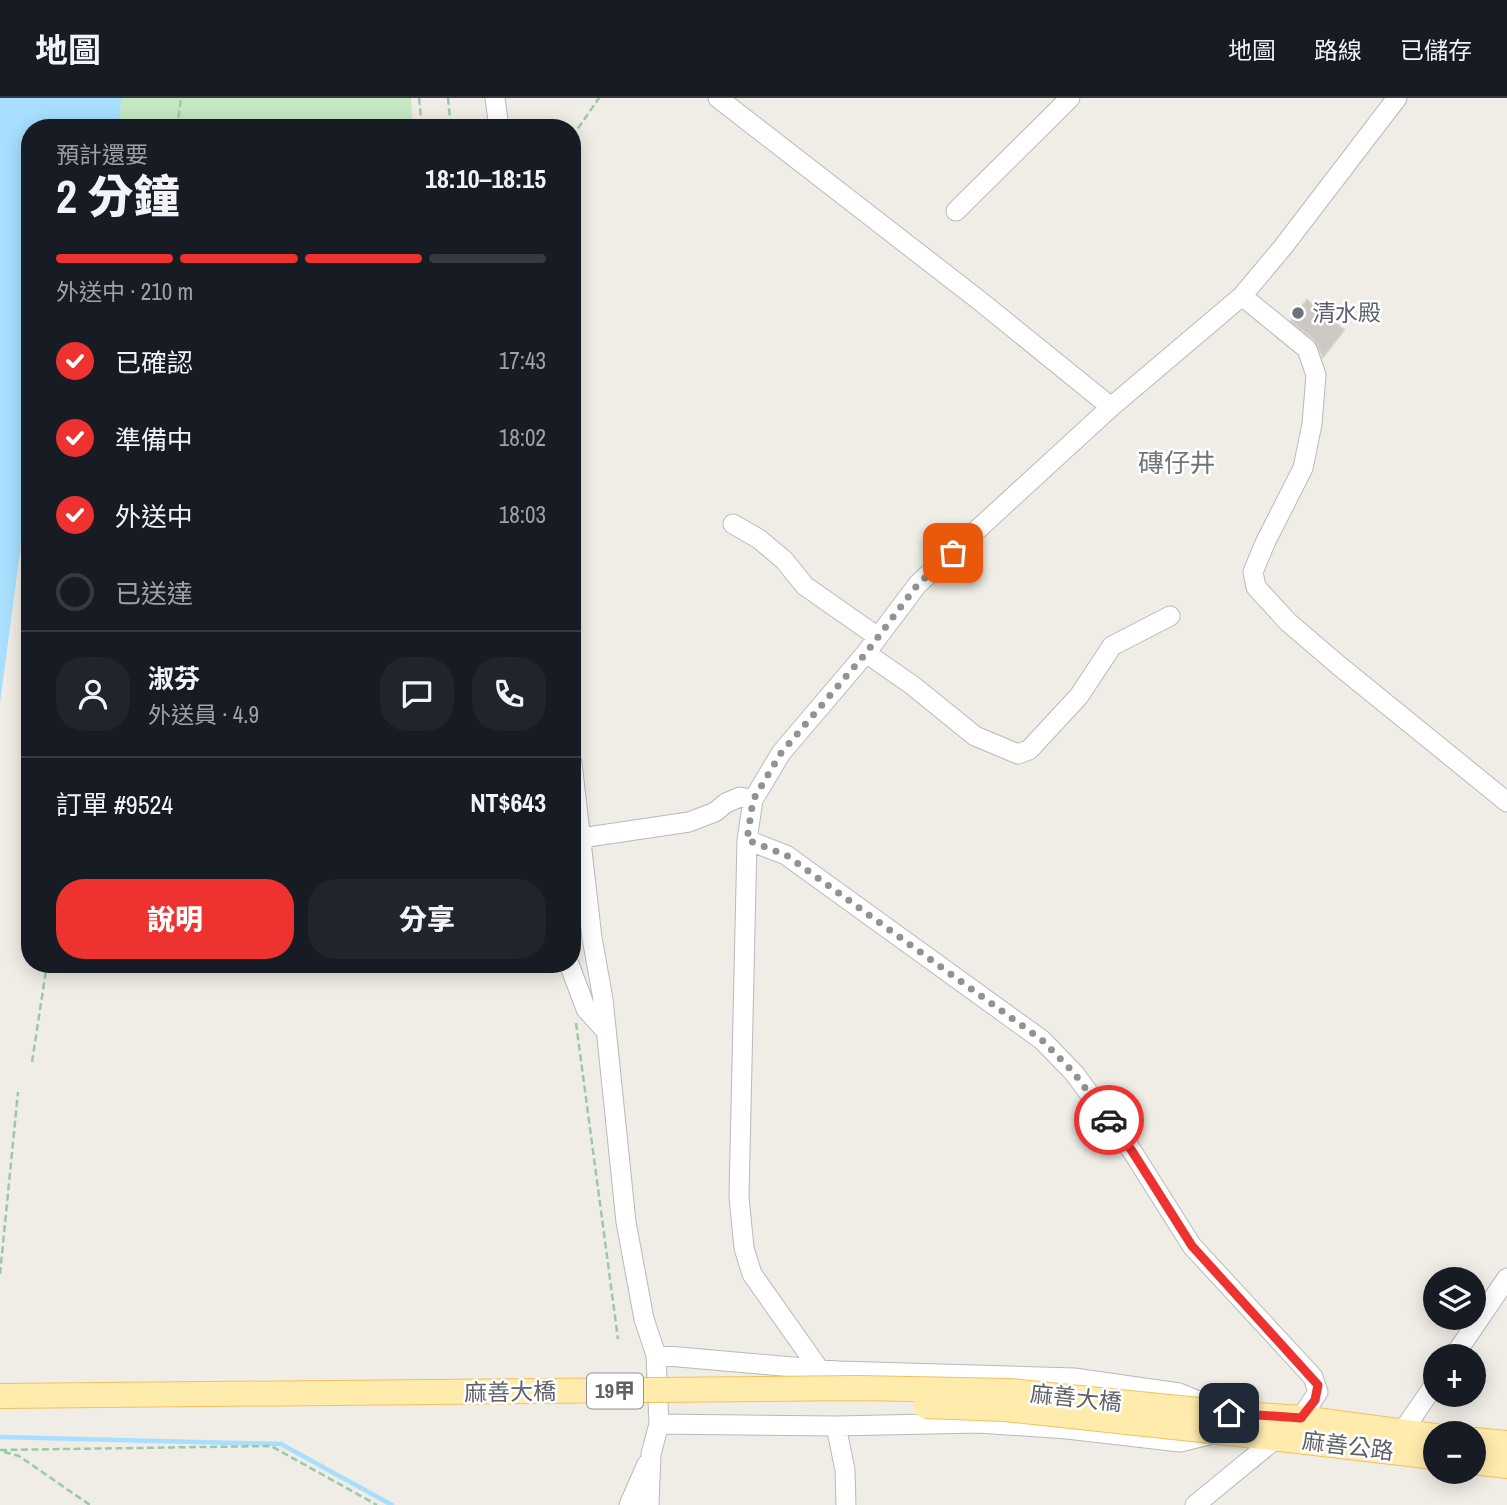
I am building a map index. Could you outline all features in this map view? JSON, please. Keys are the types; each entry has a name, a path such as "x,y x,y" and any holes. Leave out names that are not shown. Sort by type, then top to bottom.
{"main road":[{"name":"麻善大橋","path":"0,1396 859,1388 1011,1391 1224,1422"},
{"name":"麻善大橋","path":"0,1411 843,1404 1005,1409 1224,1422"},
{"name":"麻善公路","path":"1224,1422 1301,1418 1423,1435"},
{"name":"麻善公路","path":"1224,1422 1278,1438 1423,1456"},
{"path":"1486,1441 1507,1443"},
{"path":"1486,1463 1507,1466"}],"street":[{"path":"495,98 498,119"},
{"path":"718,98 1111,407"},
{"path":"956,211 1070,98"},
{"path":"819,1369 752,1274 744,1248 739,1197 747,840 753,800 781,753 866,653 918,584 1111,407 1242,296 1397,98"},
{"path":"1242,296 1307,349 1316,375 1312,424 1303,468 1253,572 1256,587 1288,622 1337,664 1507,802"},
{"path":"733,524 759,539 784,560 805,586 878,637"},
{"path":"866,653 912,685 975,736 1018,754 1029,750 1079,696 1112,646 1170,616"},
{"path":"629,1505 651,1454 659,1423 656,1355 644,1318 626,1222 606,1031 581,838 690,822 715,813 726,803 740,797 753,800"},
{"path":"747,840 786,855 1042,1040 1074,1073 1132,1151 1192,1246 1313,1377 1318,1392 1301,1418 1195,1505"},
{"path":"572,973 586,1009 606,1031"},
{"path":"1462,1344 1507,1278"},
{"path":"656,1355 819,1369 1074,1378 1179,1393 1224,1422"},
{"path":"1402,1432 1423,1401"},
{"path":"659,1423 836,1426 978,1423 1067,1429 1180,1442 1224,1422"},
{"path":"836,1426 845,1470 846,1505"},
{"path":"649,1505 651,1454"}],"path":[{"path":"178,119 181,98"},
{"path":"419,98 421,119"},
{"path":"448,98 451,119"},
{"path":"581,124 599,98"},
{"path":"32,1062 46,973"},
{"path":"576,1022 618,1339"},
{"path":"0,1274 18,1092"},
{"path":"0,1450 271,1446 377,1505"},
{"path":"0,1450 19,1456 90,1505"}],"green space":[{"path":"106,98 411,98 412,119 105,119"}],"water":[{"path":"0,98 121,98 120,119 21,119 21,541 0,703"}],"building":[{"path":"1307,300 1344,330 1323,357 1315,340 1291,321"}],"waterway":[{"path":"0,1437 281,1444 392,1505"}],"way so far":[{"path":"953,553 918,584 866,653 781,753 753,800 747,840 786,855 1042,1040 1074,1073 1109,1120"}],"place":[{"name":"清水殿","path":"1298,313"}],"district":[{"name":"磚仔井","path":"1177,463"}],"route":[{"path":"1109,1120 1132,1151 1192,1246 1318,1385 1315,1400 1301,1418 1229,1413"}]}
